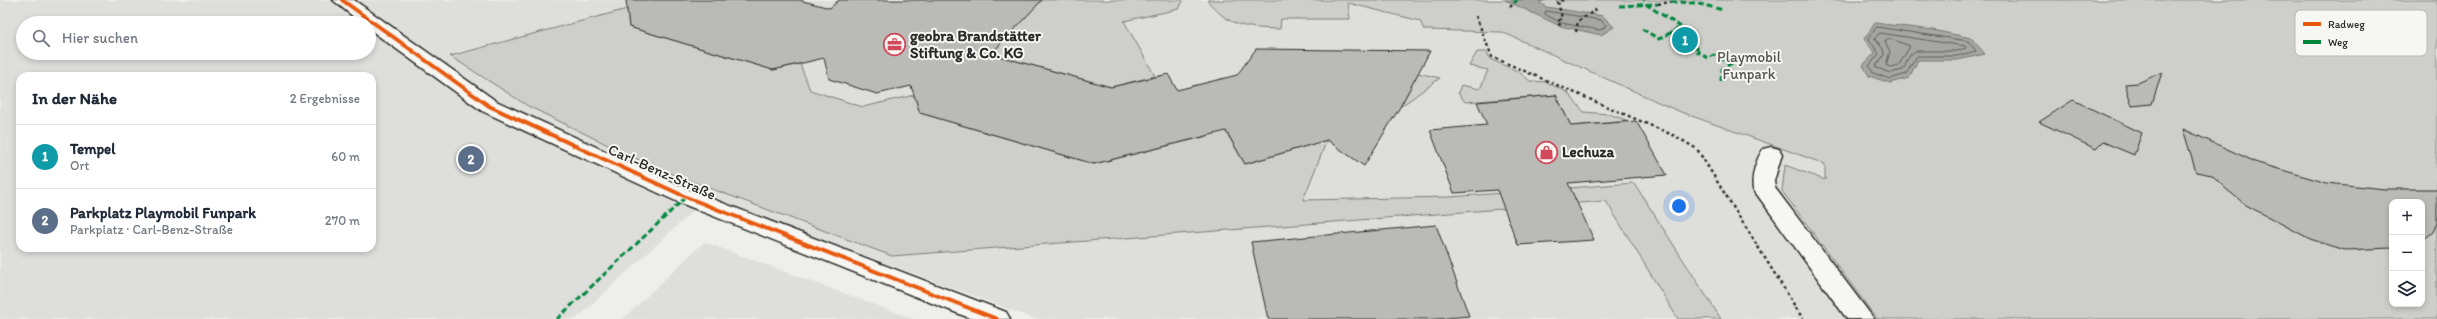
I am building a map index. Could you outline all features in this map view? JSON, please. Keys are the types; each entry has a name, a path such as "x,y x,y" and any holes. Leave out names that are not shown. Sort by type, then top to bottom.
{"street":[{"name":"Carl-Benz-Straße","path":"342,0 364,16"},
{"name":"Carl-Benz-Straße","path":"376,25 489,106 686,197 997,319"},
{"path":"1771,154 1763,181 1764,189 1860,319"}],"path":[{"path":"1555,0 1558,2 1560,7 1559,12 1562,18 1558,21 1560,26"},
{"path":"1558,2 1563,0"},
{"path":"1658,4 1671,2"},
{"path":"1510,7 1514,3"},
{"path":"1576,31 1578,21 1599,8"},
{"path":"1476,16 1492,57 1675,136 1697,149 1803,319"}],"shaded area":[{"path":"0,0 1207,0 1215,11 1233,24 1280,29 1280,19 1350,19 1348,3 1420,21 1424,30 1502,32 1678,111 1825,164 1825,180 1782,191 1877,319 1035,319 708,197 576,319 0,319"},
{"path":"704,242 914,319 623,319"}],"green space":[{"path":"1027,0 1183,1 1179,9 1124,21 1155,76 1111,87 991,54 1032,10"},
{"name":"Playmobil Funpark","path":"1207,0 2437,0 2437,319 1877,319 1782,191 1785,165 1825,180 1825,164 1678,111 1502,32 1424,30 1420,21 1348,3 1350,19 1281,19 1280,29 1248,27 1231,21 1215,9"},
{"path":"627,9 629,27 773,70 800,64 810,90 863,107 914,95 920,113 1094,164 1204,137 1222,125 1245,164 1327,140 1303,200 1450,197 1634,183 1721,319 1678,319 1606,201 892,256 653,167 528,106 450,56"},
{"path":"1477,52 1487,52 1490,59 1519,72 1530,81 1546,82 1567,92 1584,112 1609,114 1629,121 1571,126 1556,95 1465,102 1458,93 1461,85 1480,89 1488,70 1469,66"},
{"path":"1418,73 1440,78 1400,107"}],"water":[{"path":"1505,0 1548,0 1539,2 1546,7 1603,16 1614,27 1601,35 1560,26"},
{"path":"1875,23 1933,30 1971,38 1985,54 1958,60 1918,60 1909,78 1890,83 1869,76 1863,65 1875,53 1864,39"}],"building":[{"path":"626,0 799,0 830,8 839,0 1042,0 991,54 1111,87 1168,74 1177,90 1237,75 1256,49 1430,51 1400,107 1364,166 1327,140 1245,164 1226,131 1094,164 920,113 911,86 877,94 829,79 824,58 773,70 629,27"},
{"path":"2162,72 2152,104 2132,106 2125,84 2138,83"},
{"name":"Lechuza","path":"1556,95 1571,126 1636,121 1667,175 1568,183 1594,240 1518,245 1497,190 1454,193 1430,130 1487,125 1477,102"},
{"path":"2073,100 2142,133 2134,155 2103,142 2096,149 2039,122"},
{"path":"2183,129 2258,163 2327,183 2385,189 2437,189 2437,223 2433,232 2425,239 2425,199 2389,199 2389,248 2345,250 2310,239 2246,205 2226,189 2212,175 2196,172"},
{"path":"1436,225 1469,316 1436,319 1268,319 1251,242"}],"marked path":[{"path":"1514,3 1517,0"},
{"path":"1642,29 1659,39 1681,27 1647,5 1644,0"},
{"path":"1671,2 1696,3 1723,10"},
{"path":"1619,6 1658,4"},
{"path":"1670,32 1700,50 1697,52 1708,58 1714,55 1729,63"},
{"path":"1721,81 1722,69 1740,58 1751,56"},
{"path":"557,319 686,197"}],"cycle path":[{"path":"342,0 364,16"},
{"path":"376,25 489,106 686,197 997,319"}],"place":[{"name":"Tempel","path":"1685,40"},
{"name":"geobra Brandstätter Stiftung & Co. KG","path":"895,45"},
{"name":"Lechuza","path":"1546,152"},
{"name":"Parkplatz Playmobil Funpark","path":"471,159"}]}
